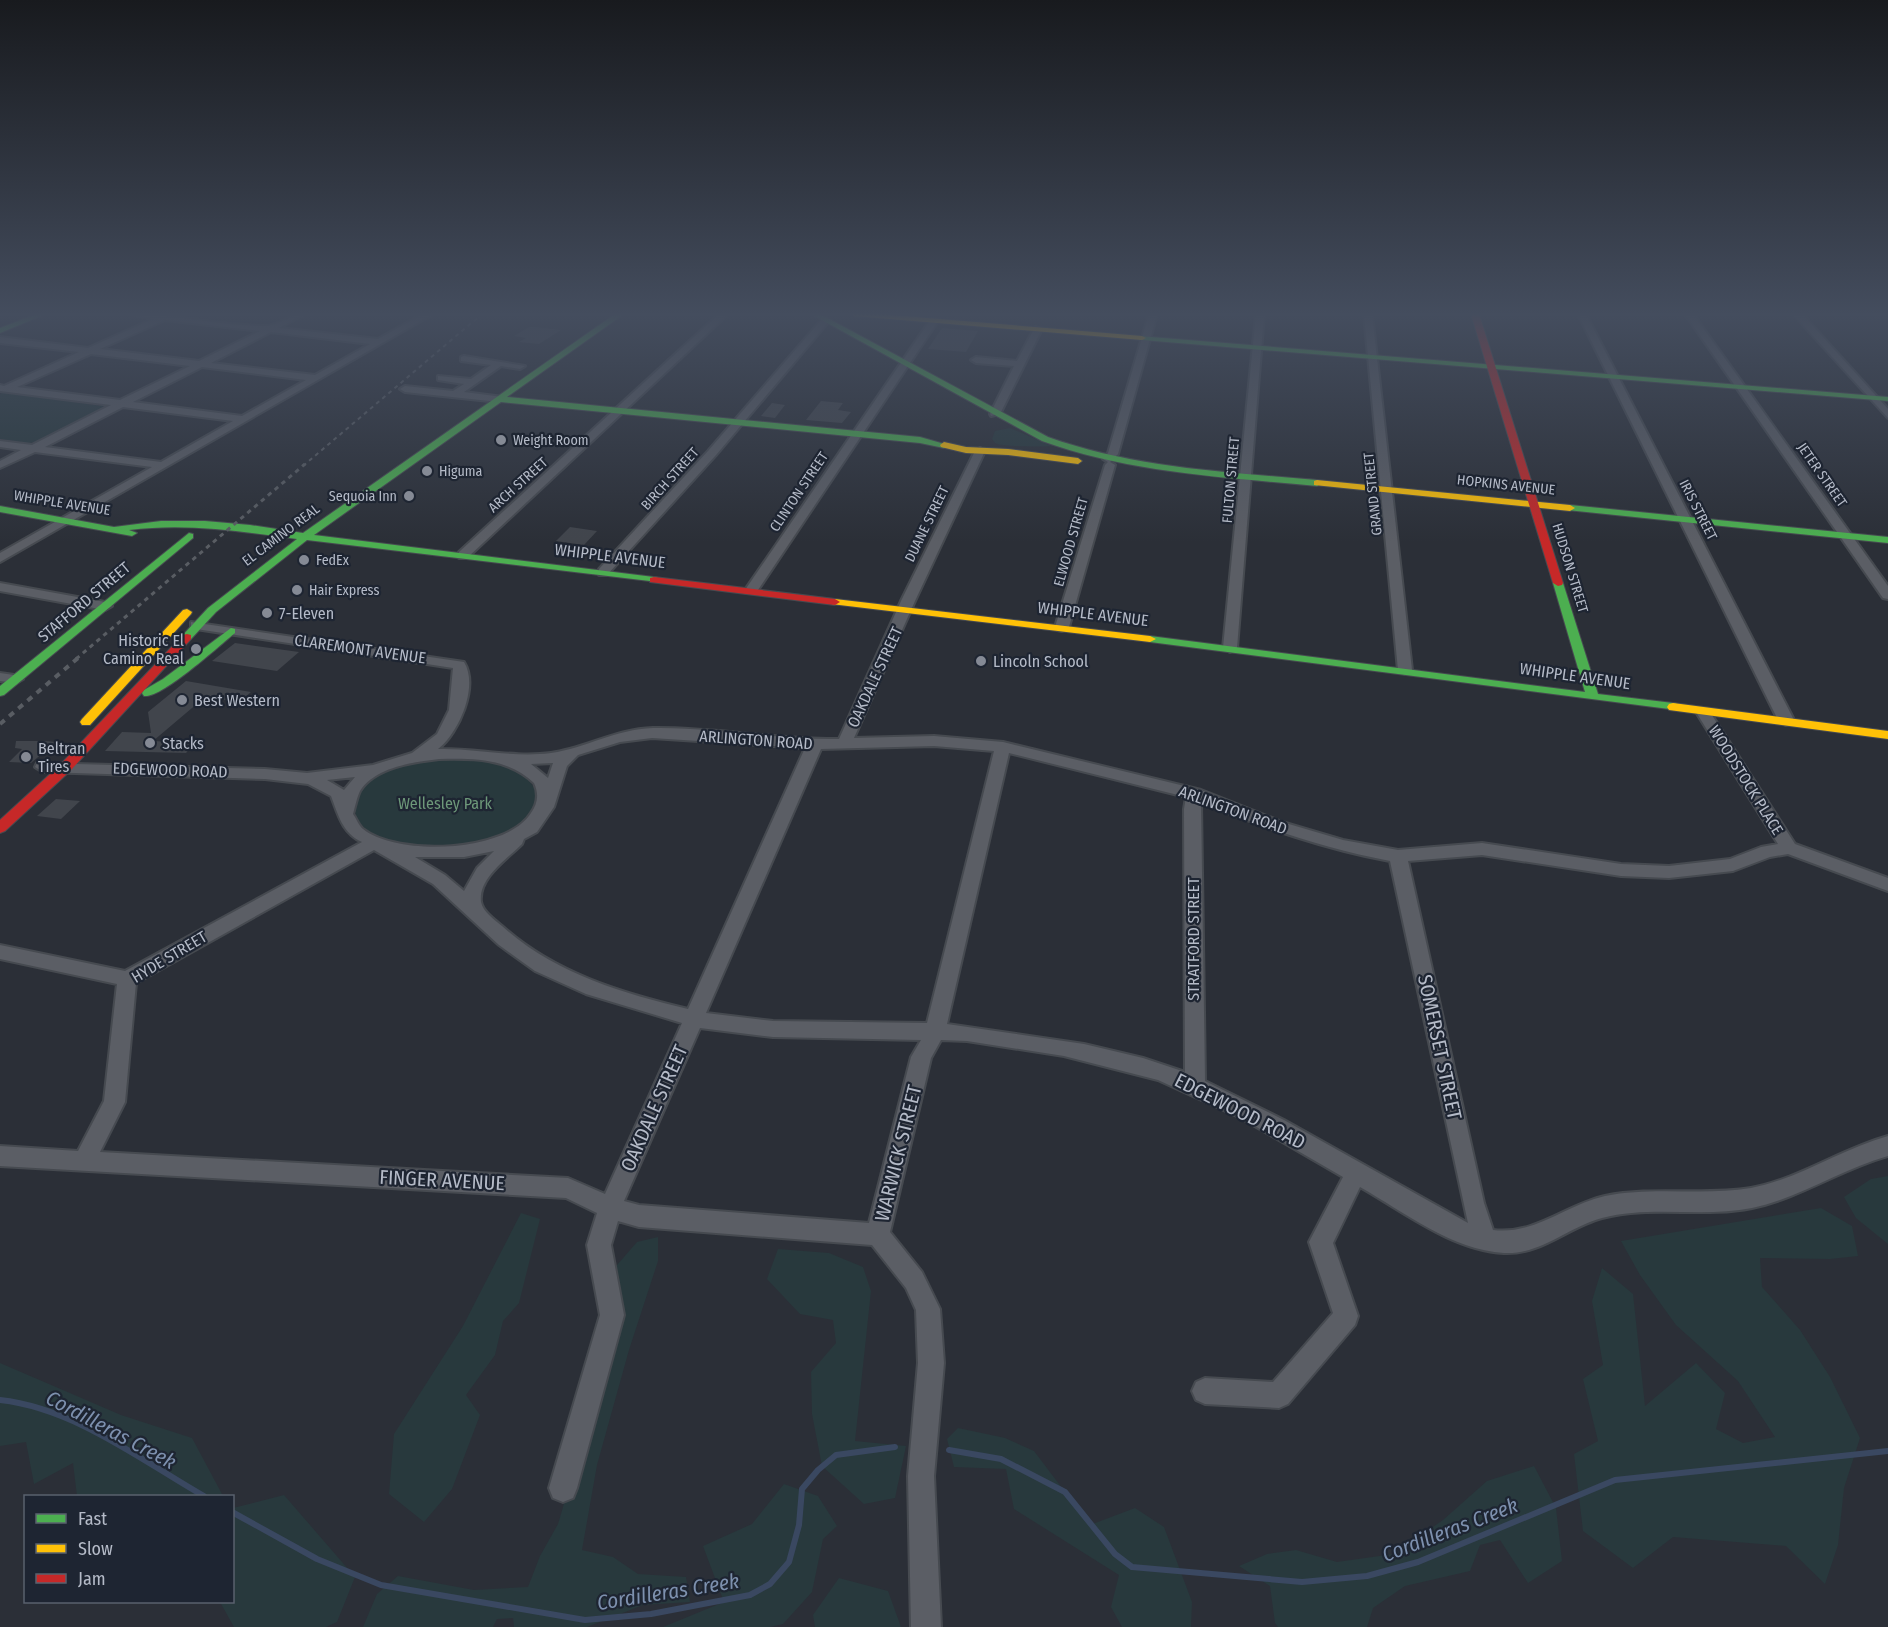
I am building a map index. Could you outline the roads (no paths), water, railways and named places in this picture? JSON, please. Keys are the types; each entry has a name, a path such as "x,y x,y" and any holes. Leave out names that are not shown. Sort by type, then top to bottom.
{"street":[{"path":"10,390 241,419"},
{"path":"0,465 148,390"},
{"path":"0,558 294,390"},
{"path":"421,390 958,447 988,433 1016,426 1063,448 1113,462"},
{"path":"455,394 461,390"},
{"name":"EL CAMINO REAL","path":"216,588 299,536 504,390"},
{"name":"EL CAMINO REAL","path":"493,398 505,390"},
{"name":"ARCH STREET","path":"463,555 642,390"},
{"name":"BIRCH STREET","path":"603,572 648,526 763,390"},
{"name":"CLINTON STREET","path":"751,590 886,390"},
{"path":"937,390 1008,452 1077,461 1113,462"},
{"name":"DUANE STREET","path":"904,610 1008,390"},
{"name":"ELWOOD STREET","path":"1062,627 1113,462 1113,454 1131,390"},
{"name":"FULTON STREET","path":"1230,648 1254,390"},
{"name":"GRAND STREET","path":"1376,390 1406,670"},
{"name":"HUDSON STREET","path":"1498,390 1592,694"},
{"name":"IRIS STREET","path":"1621,390 1786,720"},
{"name":"JETER STREET","path":"1743,390 1888,595"},
{"path":"1776,390 1888,399"},
{"path":"1865,390 1888,415"},
{"path":"0,444 160,465"},
{"path":"1008,452 1051,453 1063,448"},
{"name":"HOPKINS AVENUE","path":"1113,462 1888,540"},
{"name":"WHIPPLE AVENUE","path":"0,509 118,528 145,535 299,536"},
{"name":"WHIPPLE AVENUE","path":"118,528 139,525 233,526 269,529 299,536 1406,670 1592,694 1703,712 1786,720 1888,735"},
{"name":"STAFFORD STREET","path":"0,692 189,536"},
{"name":"EL CAMINO REAL","path":"0,828 66,768 124,707 196,625 299,536"},
{"path":"0,587 105,606"},
{"path":"78,732 174,624 199,602"},
{"name":"OAKDALE STREET","path":"844,744 904,610"},
{"name":"CLAREMONT AVENUE","path":"196,625 459,665 462,672 452,729"},
{"path":"124,707 167,682 231,630"},
{"path":"0,677 16,679"},
{"name":"WOODSTOCK PLACE","path":"1703,712 1789,848"},
{"path":"344,809 346,799 361,780 435,745 452,729 459,741 466,746 530,771 540,779 545,789 544,809 476,883 471,899 476,914"},
{"name":"ARLINGTON ROAD","path":"397,762 439,754 541,760 571,754 618,737 652,733 815,744 934,741 1004,747 1195,794 1276,826 1342,846 1398,856 1482,849 1621,870 1669,872 1732,865 1767,851 1789,848"},
{"name":"OAKDALE STREET","path":"563,1488 612,1315 599,1245 610,1208 815,744"},
{"name":"WARWICK STREET","path":"926,1627 921,1476 932,1363 928,1309 914,1280 878,1235 921,1057 936,1033 1004,747"},
{"path":"39,771 60,751"},
{"path":"375,843 424,853 460,852 495,844 532,824 547,805 560,764 571,754"},
{"name":"EDGEWOOD ROAD","path":"298,777 343,775 397,762"},
{"name":"EDGEWOOD ROAD","path":"39,771 66,768 210,771 312,779 332,787 343,800 351,828 430,873 514,947 551,970 637,1003 693,1018 781,1032 955,1032 1068,1047 1132,1063 1194,1085 1456,1229 1503,1242 1526,1241 1545,1234 1582,1214 1625,1204 1730,1201 1755,1197 1888,1146"},
{"name":"STRATFORD STREET","path":"1194,1085 1192,809 1195,794"},
{"name":"HYDE STREET","path":"85,1159 114,1102 127,980 375,843"},
{"path":"1789,848 1888,885"},
{"name":"SOMERSET STREET","path":"1398,856 1473,1203 1484,1238"},
{"path":"0,952 127,980"},
{"name":"FINGER AVENUE","path":"0,1156 568,1188 610,1208 639,1216 878,1235"},
{"path":"1205,1391 1279,1395 1346,1316 1321,1242 1356,1173"}],"waterway":[{"name":"Cordilleras Creek","path":"0,1400 54,1413 80,1424 202,1495"},
{"name":"Cordilleras Creek","path":"234,1513 317,1559 381,1585 585,1620 651,1614 750,1595 770,1584 789,1562 799,1525 802,1489 818,1470 836,1455 895,1447"},
{"name":"Cordilleras Creek","path":"949,1450 1001,1459 1065,1492 1115,1554 1132,1567 1302,1582 1367,1576 1418,1562 1615,1480 1888,1451"}],"railway":[{"path":"303,466 393,390"},
{"path":"76,659 305,464"},
{"path":"0,724 78,658"}],"place":[{"name":"Weight Room","path":"501,440"},
{"name":"Higuma","path":"427,471"},
{"name":"Sequoia Inn","path":"409,496"},
{"name":"FedEx","path":"304,560"},
{"name":"Hair Express","path":"297,590"},
{"name":"7-Eleven","path":"267,613"},
{"name":"Historic El Camino Real","path":"196,649"},
{"name":"Lincoln School","path":"981,661"},
{"name":"Best Western","path":"182,700"},
{"name":"Stacks","path":"150,743"},
{"name":"Beltran Tires","path":"26,757"}],"park label":[{"name":"Wellesley Park","path":"445,803"}]}
